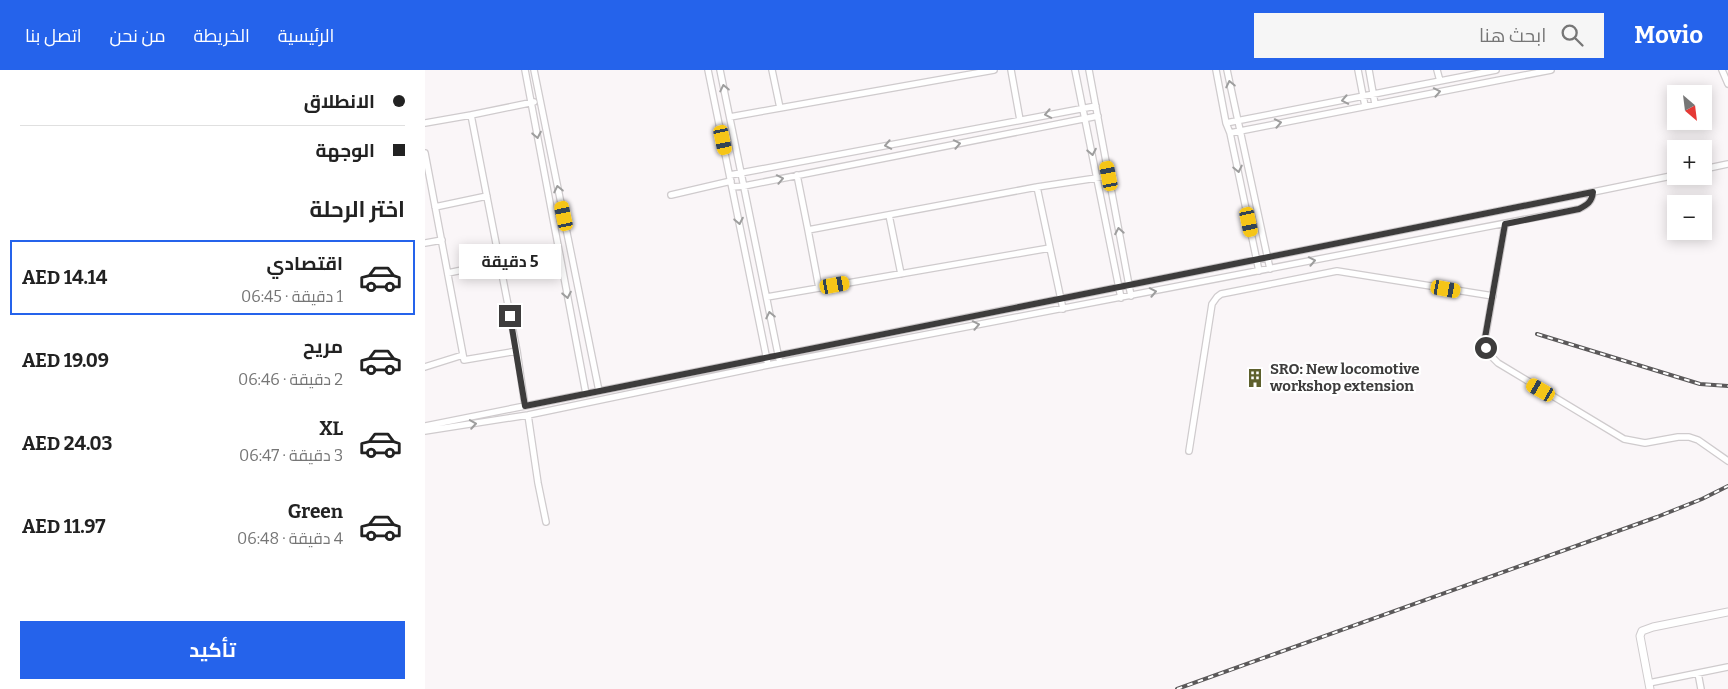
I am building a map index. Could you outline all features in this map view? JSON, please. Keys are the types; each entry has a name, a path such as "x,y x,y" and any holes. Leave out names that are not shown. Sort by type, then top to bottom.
{"street":[{"path":"525,70 586,394"},
{"path":"534,70 599,391"},
{"path":"708,70 768,365"},
{"path":"720,70 780,363"},
{"path":"772,70 780,108"},
{"path":"730,117 994,70"},
{"path":"1011,70 1020,120"},
{"path":"1075,70 1121,298"},
{"path":"1089,70 1131,296"},
{"path":"1216,70 1259,271"},
{"path":"1227,70 1271,269"},
{"path":"1358,70 1365,106"},
{"path":"1369,70 1375,104"},
{"path":"1437,70 1440,81"},
{"path":"1226,123 1496,70"},
{"path":"1507,70 1510,78"},
{"path":"1230,133 1510,78 1522,73 1551,70"},
{"path":"1722,70 1728,84"},
{"path":"425,123 540,101"},
{"path":"671,195 731,181 741,174 1096,106"},
{"path":"471,114 517,351 525,406"},
{"path":"731,181 744,186 1098,116"},
{"path":"425,153 464,360 517,351"},
{"path":"1712,167 1728,164"},
{"path":"797,176 819,288"},
{"path":"808,230 1109,176"},
{"path":"425,426 1667,176"},
{"path":"1037,188 1063,309"},
{"path":"425,432 528,415 768,365 1579,209 1588,204 1593,192"},
{"path":"435,207 487,196"},
{"path":"889,215 901,274"},
{"path":"1505,224 1485,343 1490,356 1498,364 1624,439 1645,443 1678,437 1693,437 1728,461"},
{"path":"425,243 441,240"},
{"path":"767,296 1050,248"},
{"path":"448,273 499,262"},
{"path":"1189,451 1212,304 1221,294 1337,271 1493,296"},
{"path":"425,367 463,355"},
{"path":"528,415 546,522"},
{"path":"1728,612 1653,627 1642,631 1640,636 1649,686 1728,667"},
{"path":"1698,673 1701,689"}],"railway":[{"path":"1537,334 1700,384 1728,386"},
{"path":"1177,689 1657,517 1702,499 1728,486"}],"place":[{"name":"SRO: New locomotive workshop extension","path":"1255,378"}],"route":[{"path":"510,316 525,406 1593,192 1588,204 1579,209 1505,224 1485,338 1486,348"}]}
